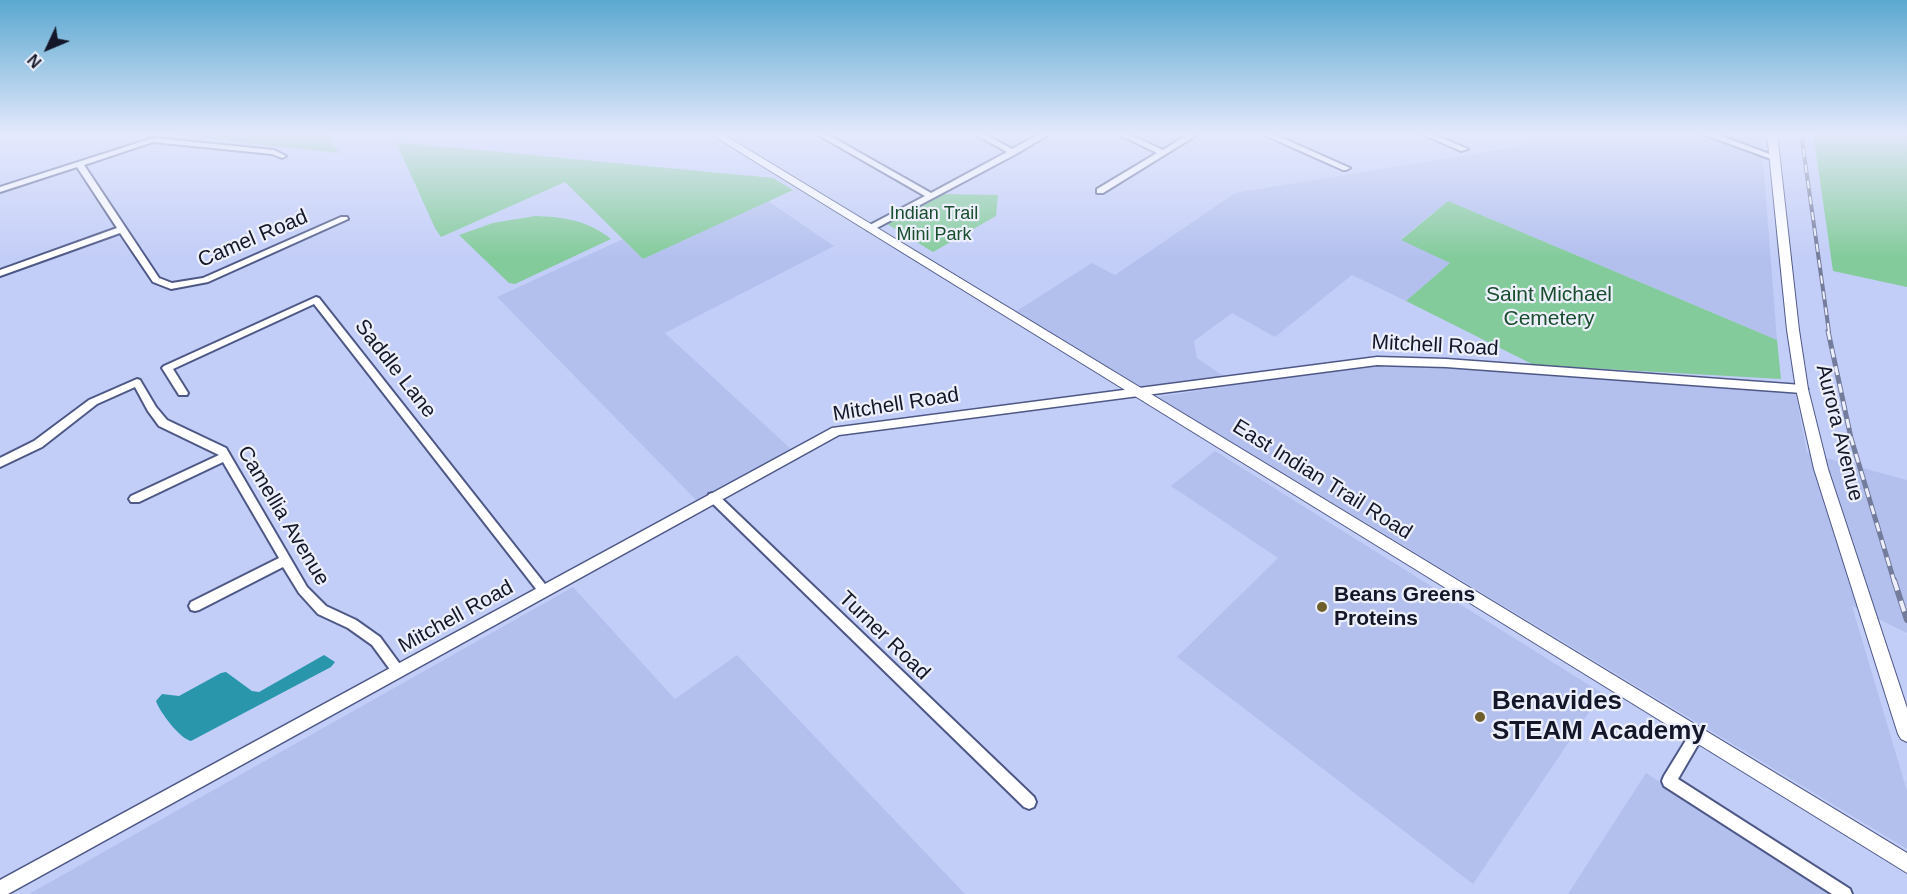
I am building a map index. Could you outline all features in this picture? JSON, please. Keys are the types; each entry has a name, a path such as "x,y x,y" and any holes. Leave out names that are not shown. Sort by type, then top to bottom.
{"main road":[{"name":"East Indian Trail Road","path":"783,175 1907,864"},
{"name":"Aurora Avenue","path":"1776,175 1802,389 1821,469 1907,734"}],"street":[{"path":"0,190 46,175"},
{"path":"0,273 123,229 86,175"},
{"path":"893,175 931,196"},
{"path":"871,228 971,175"},
{"path":"1100,191 1127,175"},
{"name":"Camel Road","path":"123,229 156,280 174,286 205,280 344,219"},
{"name":"Saddle Lane","path":"183,393 167,368 316,300 544,591"},
{"name":"Mitchell Road","path":"0,889 836,431 1386,361 1802,389"},
{"name":"Camellia Avenue","path":"0,463 39,444 93,402 137,382 152,409 164,423 222,451 285,560 313,602 376,641 398,671"},
{"path":"135,499 226,456"},
{"name":"Turner Road","path":"712,497 1029,802"},
{"path":"195,606 285,560"},
{"path":"1696,735 1669,781 1845,894"}],"shaded area":[{"path":"1347,175 1764,175 1777,340 1448,201 1401,239 1450,263 1406,301 1352,275 1275,337 1232,313 1194,341 1197,358 1225,377 1139,388 1015,312 1092,263 1115,275 1235,193"},
{"path":"768,201 834,246 665,333 792,450 697,501 497,297 623,239 643,259"},
{"path":"1373,364 1453,366 1795,389 1807,453 1907,480 1907,633 1852,606 1907,791 1907,849 1157,397"},
{"path":"1215,451 1602,693 1473,884 1177,657 1278,558 1171,486"},
{"path":"573,587 675,699 737,655 965,894 29,894"},
{"path":"324,655 335,662 331,667 191,741 170,724 156,701 162,694 179,696 226,672 252,691 259,692"},
{"path":"1646,773 1834,894 1568,894"}],"green space":[{"path":"411,175 739,175 773,178 793,190 643,259 565,182 441,237"},
{"path":"1819,175 1907,175 1907,287 1833,271"},
{"name":"Indian Trail Mini Park","path":"941,194 998,195 996,216 933,252 887,224"},
{"name":"Saint Michael Cemetery","path":"1448,201 1777,340 1781,379 1534,365 1406,301 1450,263 1401,240"},
{"path":"535,216 575,221 611,239 515,284 509,283 459,235 493,223"}],"railway":[{"path":"1807,175 1829,332"},
{"path":"1828,331 1851,438 1894,581"},
{"path":"1894,580 1907,620"}],"place":[{"name":"Beans Greens Proteins","path":"1322,607"},
{"name":"Benavides STEAM Academy","path":"1480,717"}]}
